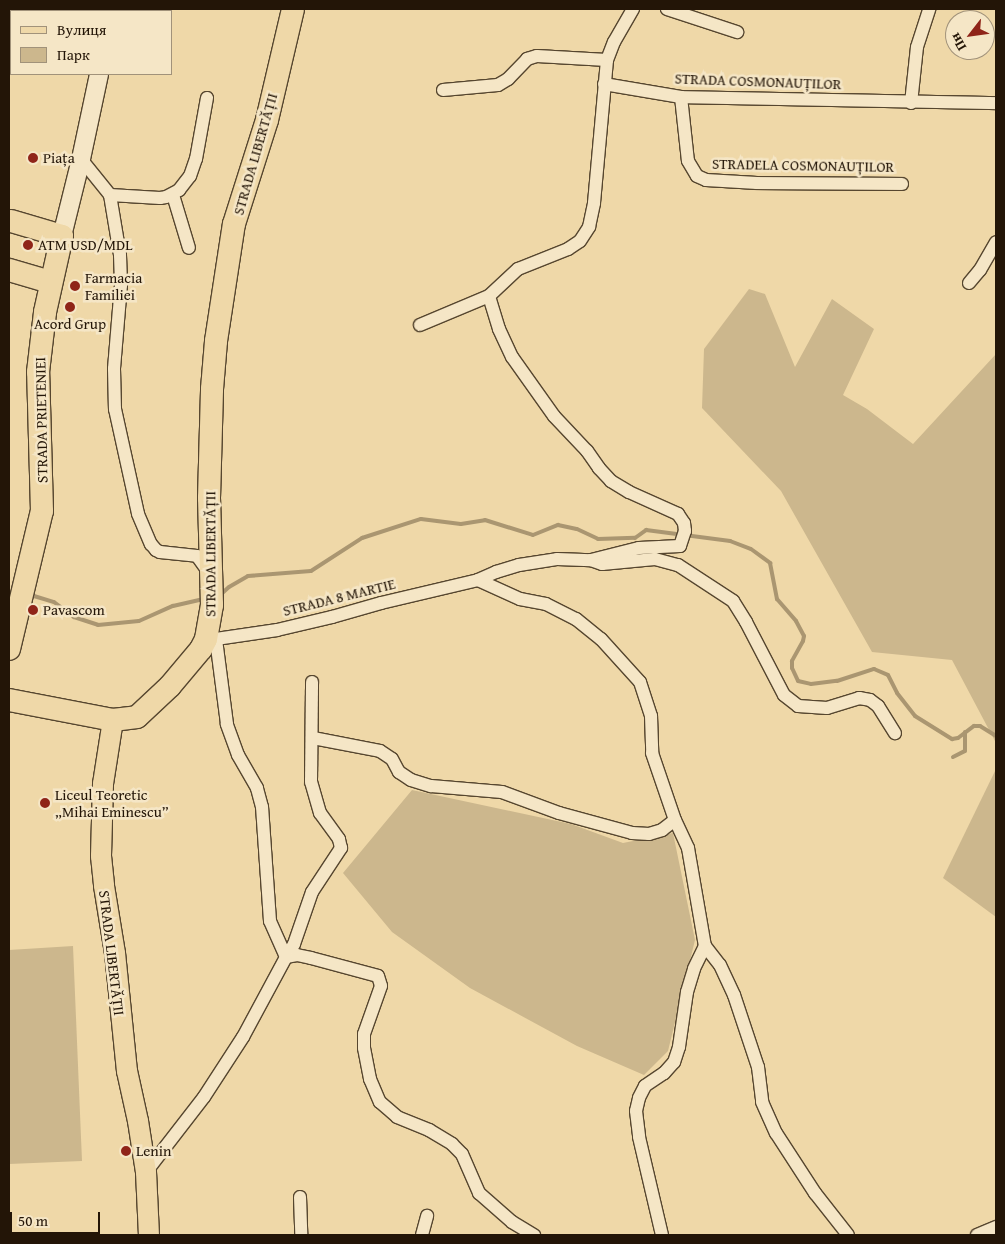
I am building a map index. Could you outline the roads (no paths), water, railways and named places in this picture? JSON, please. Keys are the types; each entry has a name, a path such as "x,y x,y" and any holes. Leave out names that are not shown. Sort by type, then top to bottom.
{"highway":[{"name":"STRADA LIBERTĂȚII","path":"113,720 130,719 143,714 211,639 209,498 212,389 216,341 234,224 267,120 293,9"},
{"path":"10,221 62,236"},
{"name":"STRADA PRIETENIEI","path":"9,649 42,511 38,372 50,282 62,236"},
{"path":"9,270 50,282"},
{"path":"9,700 113,720"}],"main road":[{"name":"STRADA LIBERTĂȚII","path":"113,720 102,792 101,856 115,953 127,1071 138,1121 146,1172 149,1235"}],"street":[{"path":"420,325 489,296 518,269 568,249 580,241 589,227 594,203 607,60 614,42 633,9"},
{"path":"666,9 737,32"},
{"path":"911,103 917,47 929,9"},
{"path":"443,90 498,85 508,79 527,59 537,56 607,60"},
{"name":"STRADA PRIETENIEI","path":"62,236 82,159 99,75"},
{"name":"STRADA COSMONAUȚILOR","path":"604,84 681,96 911,103 996,103"},
{"name":"STRADELA COSMONAUȚILOR","path":"681,96 688,161 697,176 706,180 757,183 902,184"},
{"path":"110,196 151,198 173,195 190,176 196,159 207,98"},
{"path":"82,159 110,196 120,255 121,285 114,369 115,409 129,480 138,514 151,544 160,552 197,556 211,577"},
{"path":"173,195 189,248"},
{"path":"969,283 980,270 996,242"},
{"name":"STRADA 8 MARTIE","path":"489,296 499,329 512,357 532,387 611,481 678,514 684,536 680,546 640,548 590,560"},
{"name":"STRADA 8 MARTIE","path":"211,639 295,626 478,580 519,565 557,558 590,560 602,564 655,559 678,565 733,601 784,695 798,706 827,708 859,698 870,700 878,706 895,732"},
{"path":"478,580 520,599 546,604 576,619 601,639 640,682 651,716 652,753 675,820 688,848 705,946 720,965 734,995 758,1067 762,1102 776,1133 815,1193 848,1235"},
{"path":"211,639 227,724 238,755 257,788 262,808 270,921 286,957"},
{"path":"146,1172 204,1097 243,1036 294,944 312,892 341,848 339,839 320,813 311,782 313,738 312,682"},
{"path":"313,738 380,751 392,759 399,772 411,780 431,786 502,792 559,813 632,833 649,834 662,830 675,820"},
{"path":"662,1235 639,1137 636,1111 639,1098 645,1086 670,1068 677,1055 687,992 694,969 705,946"},
{"path":"286,957 297,955 378,976 381,986 364,1034 364,1048 370,1079 380,1102 397,1117 429,1130 452,1144 462,1154 479,1193 512,1222 534,1235"},
{"path":"300,1197 301,1235"},
{"path":"422,1235 427,1216"},
{"path":"977,1235 996,1228"}],"waterway":[{"path":"219,596 229,587 248,576 311,571 362,538 421,519 461,524 485,520 533,535 558,525 577,529 598,539 635,538 646,530 730,541 751,549 770,563 777,599 796,621 804,636 792,661 792,668 798,681 811,684 837,681 874,669 888,675 897,693 915,716 952,739 958,738 974,726 980,726 996,736"},
{"path":"34,596 54,602 74,617 98,625 139,621 173,606 200,600"},
{"path":"953,757 965,751 965,732"}],"place":[{"name":"Piața","path":"33,158"},
{"name":"ATM USD/MDL","path":"28,245"},
{"name":"Farmacia Familiei","path":"75,286"},
{"name":"Acord Grup","path":"70,307"},
{"name":"Pavascom","path":"33,610"},
{"name":"Liceul Teoretic „Mihai Eminescu”","path":"45,803"},
{"name":"Lenin","path":"126,1151"}]}
